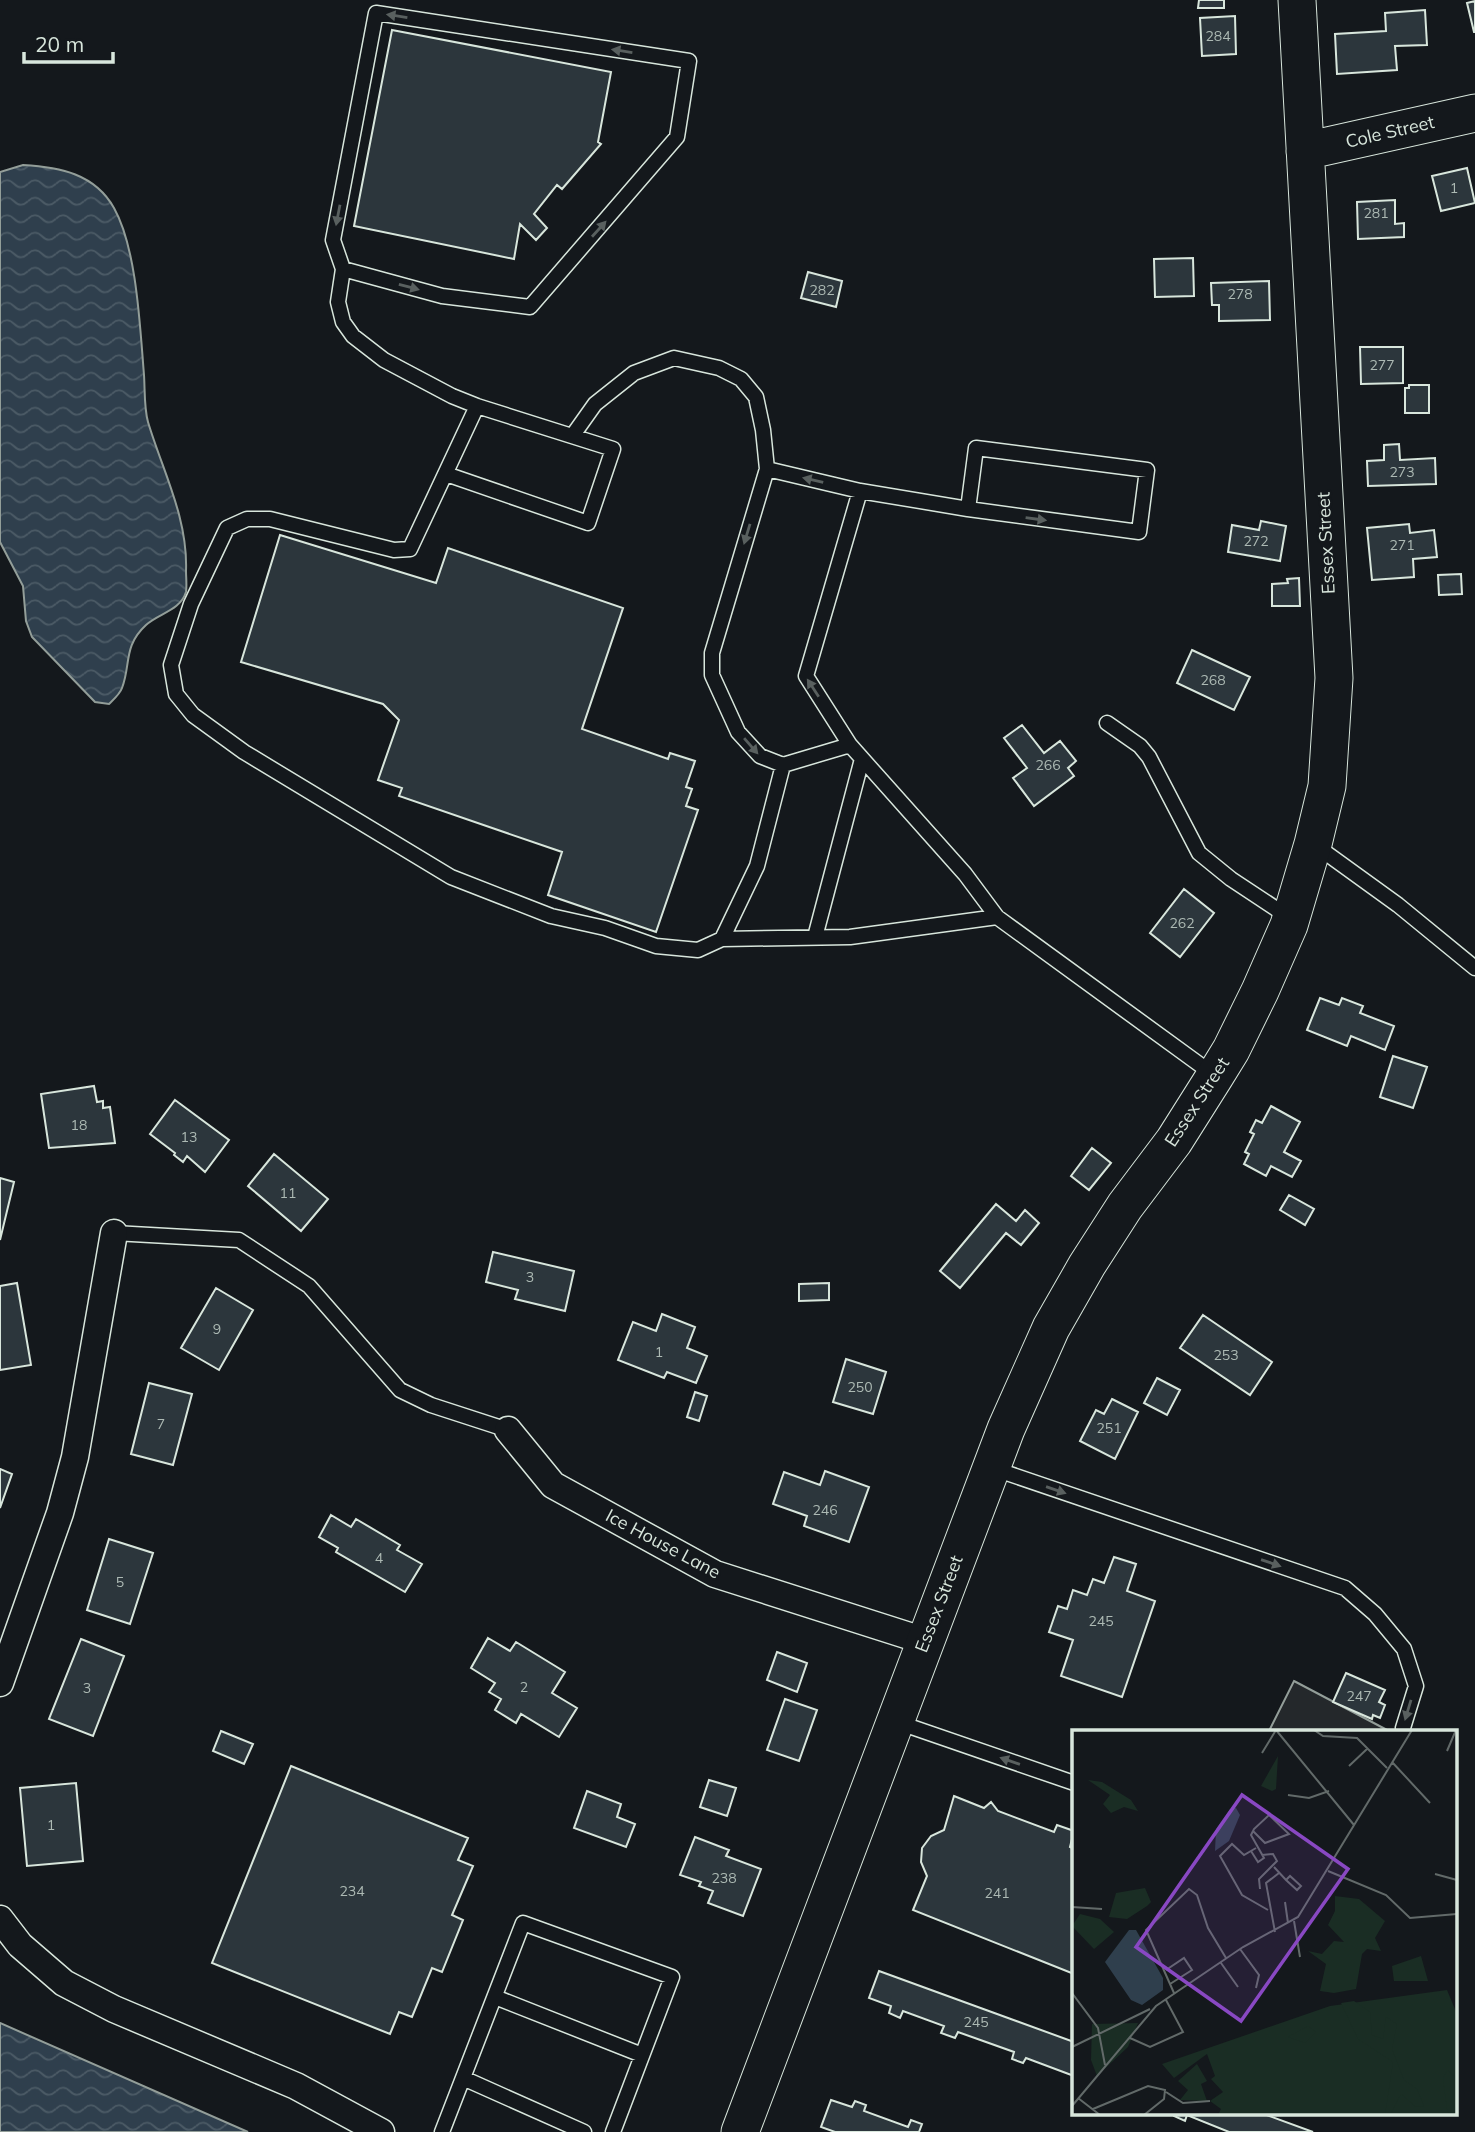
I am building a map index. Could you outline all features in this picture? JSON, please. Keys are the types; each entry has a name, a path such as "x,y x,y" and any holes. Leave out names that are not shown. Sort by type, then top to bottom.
{"main road":[{"name":"Essex Street","path":"740,2132 991,1468 1051,1328 1125,1206 1174,1141 1231,1050 1261,991 1291,919 1313,844 1327,786 1334,678 1297,0"},
{"name":"Cole Street","path":"1305,151 1475,113"}],"street":[{"path":"0,1683 60,1513 75,1457 114,1233"},
{"name":"Ice House Lane","path":"508,1430 553,1485 715,1574 925,1642"},
{"path":"0,1919 20,1945 64,1983 114,2009 296,2086 381,2132"}],"lane":[{"path":"343,270 442,296 530,306 677,137 689,61 376,13 333,240 343,270 338,302 342,322 353,336 384,360 452,396 613,449 588,523 446,474"},
{"path":"573,435 595,404 634,373 674,358 719,368 741,379 756,397 767,469 712,653 712,675 738,732 760,756 783,765 850,745"},
{"path":"477,406 410,549 394,550 270,519 247,519 227,528 191,604 171,665 176,694 193,715 244,751 451,877 491,890 551,916 605,928 656,946 698,950 722,939 850,937 997,917"},
{"path":"767,469 860,491 968,509 1139,532 1147,470 976,448 968,509"},
{"path":"860,491 806,676 850,745 965,874 997,917 1215,1076"},
{"path":"1107,723 1140,746 1149,757 1173,808 1199,853 1231,879 1291,919"},
{"path":"815,937 862,759"},
{"path":"722,939 757,866 783,765"},
{"path":"1313,844 1398,905 1475,968"},
{"path":"114,1233 239,1240 309,1286 400,1391 431,1405 508,1430"},
{"path":"991,1468 1345,1588 1375,1615 1404,1649 1416,1686 1403,1728"},
{"path":"895,1721 1072,1782"},
{"path":"442,2132 523,1923 672,1977 613,2132"},
{"path":"495,1997 642,2055"},
{"path":"463,2078 584,2132"}],"shaded area":[{"path":"1294,1681 1387,1730 1270,1730"}],"water":[{"path":"23,165 63,171 87,180 106,196 122,225 136,289 147,417 183,532 186,592 179,603 146,625 134,640 122,688 109,704 95,702 32,637 26,621 23,586 0,542 0,172"},
{"path":"0,2023 248,2132 0,2132"}],"building":[{"path":"1199,0 1224,0 1224,8 1198,8"},
{"path":"1475,1 1475,32 1474,32 1467,3"},
{"path":"1425,10 1427,45 1395,46 1397,70 1337,74 1335,34 1386,31 1385,13"},
{"path":"1235,16 1236,54 1202,56 1200,18"},
{"path":"392,30 611,72 598,142 601,144 562,189 557,185 534,214 547,228 536,240 520,224 514,259 354,226"},
{"path":"1467,168 1475,203 1441,211 1432,176"},
{"path":"1395,200 1395,224 1404,223 1404,237 1358,239 1357,202"},
{"path":"1193,258 1194,296 1155,297 1154,259"},
{"path":"808,272 842,281 836,307 801,298"},
{"path":"1269,281 1270,320 1219,321 1219,305 1212,305 1211,283"},
{"path":"1360,347 1403,347 1403,383 1361,384"},
{"path":"1409,385 1429,385 1429,413 1405,413 1405,388 1409,388"},
{"path":"1399,444 1400,460 1435,458 1436,484 1368,486 1367,461 1384,460 1384,445"},
{"path":"1261,521 1286,526 1280,561 1228,552 1232,525 1259,530"},
{"path":"1409,524 1410,533 1434,530 1437,557 1413,559 1414,577 1372,580 1367,528"},
{"path":"280,535 436,583 448,548 623,608 582,729 668,759 670,753 695,761 686,787 692,789 686,806 698,810 656,932 548,895 562,852 399,796 402,788 378,780 399,720 383,704 241,662"},
{"path":"1461,574 1462,594 1439,595 1438,575"},
{"path":"1299,578 1300,606 1272,606 1272,584 1288,583 1287,579"},
{"path":"1192,650 1250,677 1234,710 1177,683"},
{"path":"1022,725 1044,753 1060,741 1076,761 1068,768 1074,776 1034,806 1013,778 1027,768 1004,738"},
{"path":"1184,889 1214,913 1180,957 1150,933"},
{"path":"1320,998 1339,1005 1342,998 1363,1006 1360,1013 1394,1026 1385,1050 1351,1036 1347,1046 1307,1030"},
{"path":"1393,1056 1427,1067 1413,1108 1380,1097"},
{"path":"94,1086 97,1102 103,1101 103,1108 110,1107 115,1143 49,1148 41,1094"},
{"path":"175,1100 229,1140 205,1172 187,1156 183,1162 150,1134"},
{"path":"1271,1106 1300,1122 1284,1152 1301,1161 1292,1177 1271,1166 1266,1176 1244,1164 1249,1154 1245,1152 1254,1134 1250,1132 1256,1120 1262,1123"},
{"path":"1092,1148 1111,1163 1089,1190 1071,1176"},
{"path":"274,1154 328,1199 301,1231 248,1186"},
{"path":"0,1178 14,1182 0,1240"},
{"path":"1289,1195 1314,1209 1305,1225 1280,1210"},
{"path":"996,1204 1016,1221 1025,1210 1039,1223 1021,1245 1006,1233 960,1288 940,1271"},
{"path":"493,1252 574,1271 565,1311 515,1299 518,1290 486,1282"},
{"path":"17,1283 31,1365 0,1370 0,1286"},
{"path":"829,1283 829,1300 799,1301 799,1284"},
{"path":"216,1288 253,1310 219,1370 181,1348"},
{"path":"662,1314 695,1327 687,1348 707,1356 696,1383 667,1372 664,1378 618,1360 633,1322 656,1331"},
{"path":"1203,1315 1272,1362 1250,1395 1180,1348"},
{"path":"846,1359 886,1372 873,1414 833,1402"},
{"path":"1157,1378 1180,1390 1167,1415 1144,1403"},
{"path":"149,1383 192,1394 173,1465 131,1454"},
{"path":"695,1392 707,1396 699,1421 687,1417"},
{"path":"1112,1399 1138,1412 1115,1459 1080,1441 1096,1410 1104,1414"},
{"path":"0,1469 12,1474 0,1508"},
{"path":"825,1471 869,1487 849,1542 804,1526 807,1516 773,1504 784,1472 820,1485"},
{"path":"331,1515 351,1527 356,1519 400,1545 397,1550 422,1564 405,1592 336,1552 338,1548 319,1537"},
{"path":"109,1539 153,1553 130,1624 87,1610"},
{"path":"1114,1557 1136,1564 1127,1591 1155,1601 1122,1697 1061,1676 1073,1640 1049,1632 1058,1606 1067,1609 1073,1590 1087,1595 1093,1579 1104,1583"},
{"path":"488,1638 510,1651 516,1642 565,1672 552,1693 577,1708 559,1737 521,1714 516,1723 495,1710 501,1699 489,1692 495,1683 471,1668"},
{"path":"81,1639 124,1656 93,1736 49,1719"},
{"path":"777,1652 807,1663 797,1692 767,1680"},
{"path":"1346,1673 1385,1690 1379,1702 1385,1705 1380,1718 1373,1715 1372,1719 1333,1702"},
{"path":"785,1699 817,1710 799,1761 767,1750"},
{"path":"221,1731 253,1744 244,1764 213,1751"},
{"path":"291,1766 468,1838 458,1860 473,1866 452,1915 463,1920 442,1972 432,1968 412,2017 399,2012 390,2034 212,1963"},
{"path":"709,1780 736,1788 727,1816 700,1807"},
{"path":"76,1783 83,1861 27,1866 20,1788"},
{"path":"587,1791 621,1804 617,1817 635,1824 626,1847 574,1828"},
{"path":"954,1796 984,1808 991,1802 998,1811 1054,1832 1057,1825 1072,1830 1072,1973 913,1910 927,1876 921,1862 922,1848 931,1836 944,1830"},
{"path":"695,1837 729,1850 726,1856 761,1869 743,1916 708,1903 713,1891 699,1886 701,1882 680,1875"},
{"path":"879,1971 1072,2041 1072,2075 1026,2058 1023,2063 1012,2059 1014,2052 958,2032 955,2038 941,2033 944,2026 903,2011 900,2018 889,2013 891,2006 869,1998"},
{"path":"831,2100 852,2107 855,2101 866,2105 864,2111 908,2127 911,2120 922,2124 919,2132 835,2132 821,2127"},
{"path":"1175,2114 1264,2114 1313,2132 1229,2132 1187,2115 1185,2121"}]}
